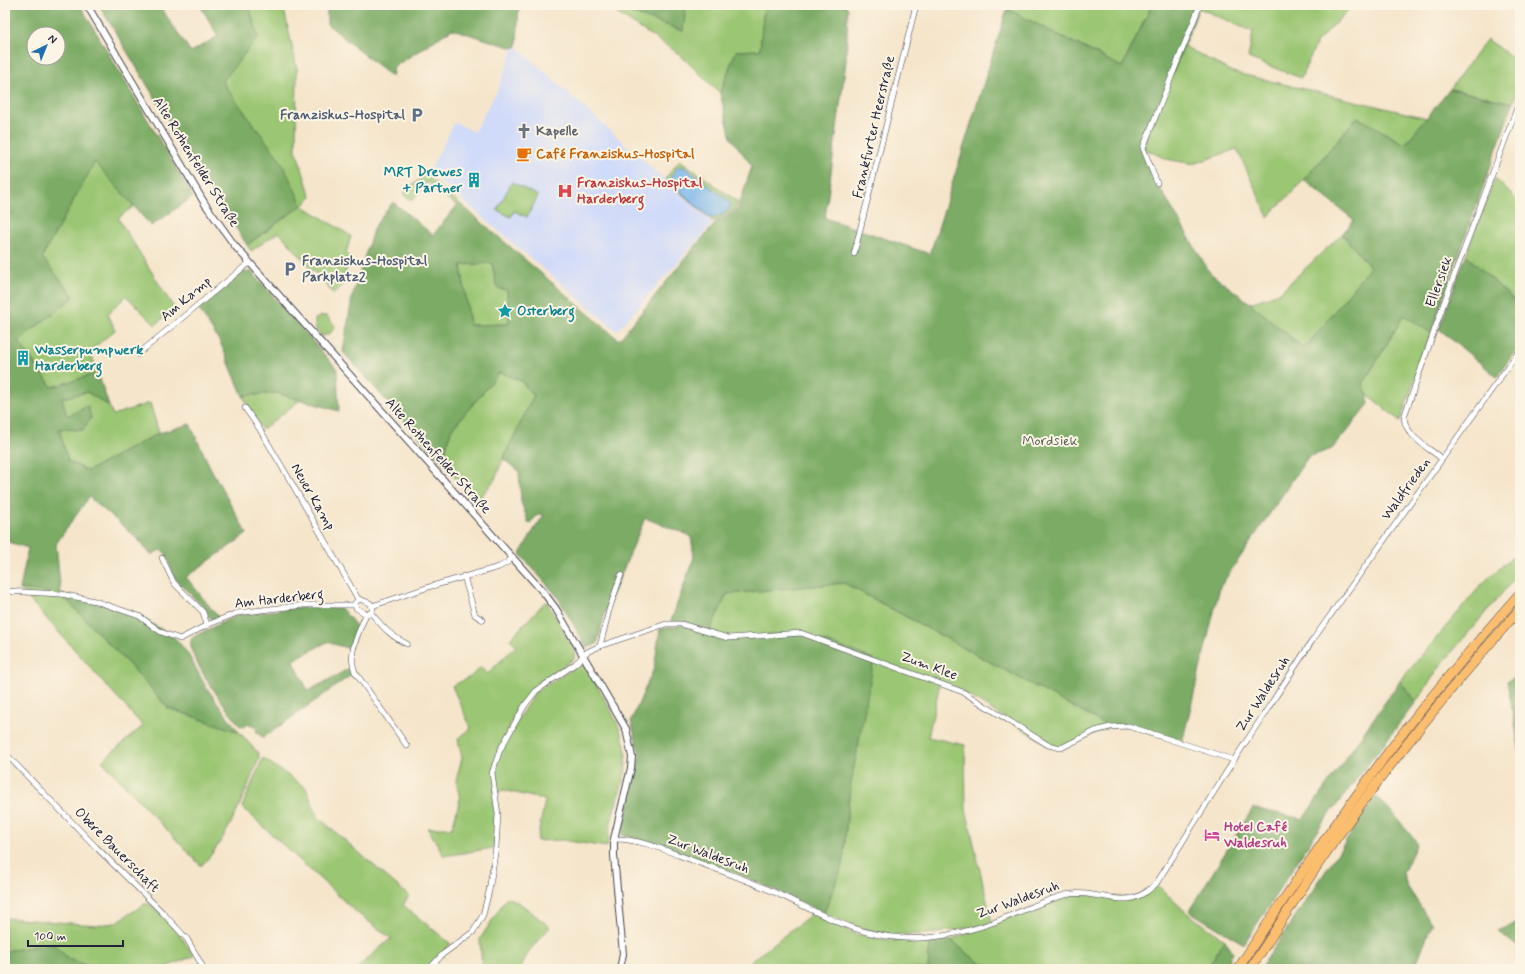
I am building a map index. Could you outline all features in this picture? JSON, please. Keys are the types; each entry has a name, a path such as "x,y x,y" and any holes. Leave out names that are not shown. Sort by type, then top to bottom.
{"highway":[{"path":"1238,969 1289,889 1363,785 1441,686 1520,593"},
{"path":"1250,969 1321,860 1362,804 1449,692 1520,609"}],"street":[{"name":"Alte Rothenfelder Straße","path":"87,5 204,204 249,263 548,598 626,729 632,756 631,768 614,839 614,856 623,954 620,969"},
{"name":"Frankfurter Heerstraße","path":"854,254 916,5"},
{"path":"1157,183 1143,148 1200,5"},
{"name":"Ellersiek","path":"1442,459 1410,433 1404,425 1404,417 1520,100"},
{"name":"Am Kamp","path":"138,354 249,263"},
{"name":"Waldfrieden","path":"1312,641 1520,350"},
{"name":"Neuer Kamp","path":"245,408 259,428 294,487 358,599"},
{"path":"372,606 464,576 499,567 513,557"},
{"path":"162,558 174,583 203,612 206,625"},
{"path":"600,646 609,610 621,575"},
{"path":"464,576 475,615 483,620"},
{"name":"Am Harderberg","path":"5,591 61,594 95,601 139,616 161,632 180,639 206,625 236,613 304,605 355,605"},
{"path":"372,606 363,599 358,599 355,601 355,605 358,609 369,613 394,638 408,644"},
{"path":"372,606 373,610 369,613 352,652 353,666 355,672 407,746"},
{"name":"Zum Klee","path":"583,656 600,646 666,624 681,624 728,638 801,633 963,692 1048,745 1061,748 1095,731 1110,727 1128,726 1234,760"},
{"name":"Zur Waldesruh","path":"614,839 640,842 671,852 775,892 860,932 903,938 923,938 948,935 992,923 1047,900 1070,894 1094,894 1119,899 1134,898 1146,893 1156,884 1234,760 1312,641"},
{"path":"429,969 444,954 473,932 483,915 489,891 496,847 498,814 492,773 500,750 525,705 536,691 583,656"},
{"name":"Obere Bauerschaft","path":"5,753 187,939 204,969"}],"shaded area":[{"name":"Franziskus-Hospital Harderberg","path":"517,47 713,223 617,331 429,172 455,122 474,132 497,91 514,48"}],"green space":[{"path":"5,5 80,5 193,197 151,226 95,162 42,257 74,297 18,341 52,387 98,373 109,406 87,392 62,398 67,416 88,406 91,418 83,430 59,429 68,461 88,471 159,433 190,424 210,467 247,534 186,577 219,618 212,620 203,607 175,579 165,552 160,550 151,555 137,538 89,497 56,544 61,594 20,589 28,548 5,541"},
{"path":"99,5 159,5 191,52 218,36 200,5 249,5 258,37 222,82 281,161 302,205 247,245 202,176"},
{"path":"249,5 283,5 297,69 296,150 311,197 303,206 351,236 346,253 350,257 341,287 334,294 279,232 251,251 247,245 302,205 222,81 258,37"},
{"path":"327,5 519,5 517,46 513,48 452,29 394,67 392,77 327,24"},
{"path":"604,5 609,5 683,31 686,5 764,5 760,50 736,51 720,93 678,53"},
{"path":"609,5 686,5 683,31"},
{"name":"Mordsiek","path":"764,5 844,5 848,8 846,61 825,218 930,254 1007,9 1122,67 1152,5 1200,5 1143,148 1157,183 1210,273 1250,303 1304,349 1370,267 1342,234 1354,220 1304,180 1357,117 1405,144 1450,89 1513,103 1431,333 1404,315 1363,384 1369,404 1332,449 1308,457 1220,587 1182,743 1128,726 1110,727 844,583 727,594 709,632 728,638 801,633 874,659 849,795 843,864 824,913 775,890 700,859 622,835 640,756 631,721 654,668 660,629 678,626 679,622 671,621 694,557 691,536 645,518 605,613 597,644 587,648 557,596 520,554 544,515 539,514 529,524 521,502 519,471 503,459 534,395 521,381 500,372 451,430 442,463 343,352 352,297 374,227 393,202 433,235 459,203 619,340 697,244 717,222 737,211 752,166 731,138 720,93 736,51 760,50","holes":["492,263 497,288 507,290 509,324 470,325 461,265"]},
{"path":"1008,5 1152,5 1122,67 1007,9"},
{"path":"1200,5 1353,5 1317,42 1301,78 1248,58 1253,32 1199,8"},
{"path":"1487,39 1520,63 1520,85 1513,103 1450,89"},
{"path":"1184,46 1232,72 1427,118 1405,144 1357,117 1304,180 1268,217 1237,149 1193,164 1166,159 1143,148"},
{"path":"680,160 738,202 735,210 714,222 665,179"},
{"path":"95,161 134,206 118,218 174,308 155,325 126,296 108,314 115,330 90,351 98,373 52,387 18,341 74,297 42,257"},
{"path":"425,174 459,203 457,206 428,182 413,199 409,199 403,194"},
{"path":"1495,178 1520,203 1520,306 1466,255"},
{"path":"512,182 538,196 527,217 514,211 511,217 497,210"},
{"path":"1342,234 1371,267 1305,349 1250,303 1279,293"},
{"path":"1466,255 1520,306 1520,344 1497,377 1439,329"},
{"path":"492,263 497,288 507,290 510,324 470,325 461,265"},
{"path":"244,271 252,272 337,369 339,411 277,393 243,396 220,342 198,308"},
{"path":"1404,315 1431,333 1400,421 1367,394 1363,384"},
{"path":"321,316 327,316 335,326 330,333 322,336 315,328 315,319"},
{"path":"500,372 521,381 534,396 503,459 495,479 477,502 442,463 451,430"},
{"path":"87,392 109,406 113,415 150,403 159,433 88,471 68,461 59,429 83,430 88,407 67,416 62,398"},
{"path":"277,393 300,400 262,430 243,396"},
{"path":"1520,550 1520,572 1441,665 1416,702 1400,681 1482,584"},
{"path":"844,583 1110,727 1061,748 1048,745 963,692 940,683 928,737 965,745 966,809 992,923 1070,894 1134,898 1156,884 1187,913 1225,940 1207,969 997,969 977,961 951,940 989,924 925,934 893,934 861,928 824,913 843,864 849,795 728,638 709,632 727,594"},
{"path":"20,589 61,594 136,672 168,708 239,732 258,753 259,759 241,802 227,830 220,843 201,866 102,761 143,726"},
{"path":"61,594 95,601 139,616 171,635 178,641 188,654 206,687 239,732 168,708 136,672"},
{"path":"546,601 575,650 574,659 534,686 517,709 502,744 536,691 583,663 612,712 623,738 626,751 624,777 612,818 607,847 562,840 537,841 545,800 503,790 495,795 498,814 494,848 444,856 428,828 452,828 460,799 456,781 462,758 458,739 471,728 452,686 470,677 481,667 487,674 516,646 510,639"},
{"path":"304,607 341,608 358,628 350,649 327,642 293,660 308,691 350,668 354,673 263,738 256,731 257,729 253,725 248,724 244,727 240,726 227,709 195,659 191,648 191,640 197,635 237,615"},
{"path":"1520,675 1520,752 1507,681"},
{"path":"1400,681 1416,702 1319,828 1244,944 1189,911 1253,808 1303,819"},
{"path":"263,758 306,788 318,817 409,896 403,905 451,944 426,969 356,969 392,939 356,912 242,807"},
{"path":"1376,796 1393,813 1417,843 1403,873 1407,886 1432,924 1414,969 1260,969"},
{"path":"507,897 521,904 550,927 529,951 520,969 484,969 482,968 480,939"},
{"path":"145,904 149,904 154,907 180,935 194,956 161,969 96,969 69,959 54,944 5,951 5,918 97,925 115,923"},
{"path":"812,914 856,934 880,939 930,942 928,969 741,969"},
{"path":"1520,921 1520,949 1498,931"},
{"path":"951,940 977,961 997,969 928,969 930,942"},
{"path":"1225,940 1233,953 1224,969 1207,969"},
{"path":"54,944 69,959 96,969 5,969 5,951"}],"water":[{"path":"678,167 684,167 729,201 731,206 729,209 718,216 709,217 671,183 670,178"}],"place":[{"name":"Franziskus-Hospital","path":"417,115"},
{"name":"Kapelle","path":"524,131"},
{"name":"Café Franziskus-Hospital","path":"524,154"},
{"name":"MRT Drewes + Partner","path":"474,180"},
{"name":"Franziskus-Hospital Harderberg","path":"565,191"},
{"name":"Franziskus-Hospital Parkplatz2","path":"290,269"},
{"name":"Osterberg","path":"505,311"},
{"name":"Wasserpumpwerk Harderberg","path":"23,358"},
{"name":"Hotel Café Waldesruh","path":"1212,835"}]}
